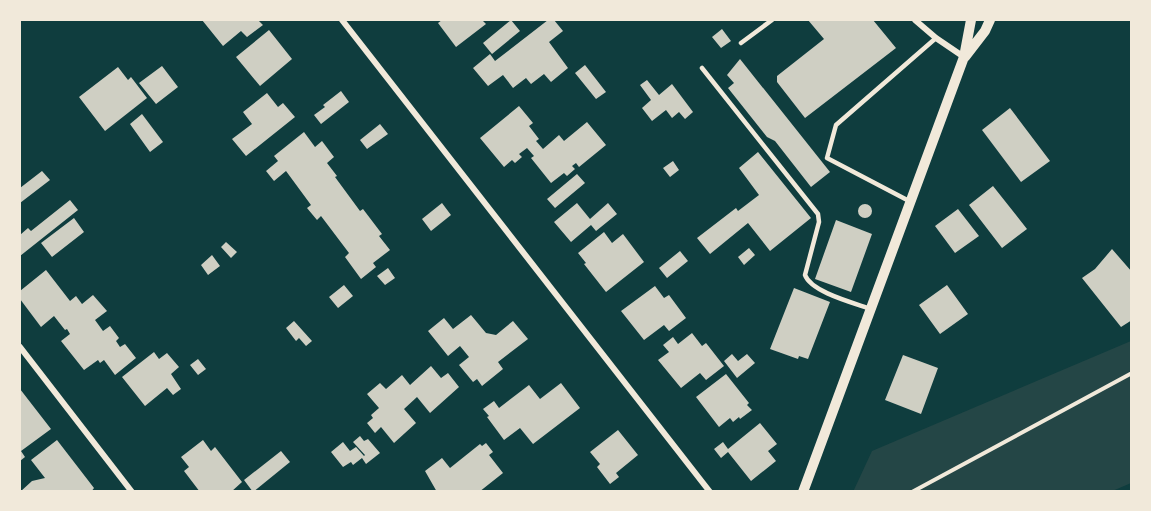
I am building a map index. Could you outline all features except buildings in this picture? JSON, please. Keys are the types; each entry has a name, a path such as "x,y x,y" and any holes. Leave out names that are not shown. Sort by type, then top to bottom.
{"street":[{"path":"342,20 711,492"},
{"path":"915,20 964,57"},
{"path":"803,492 964,57 971,20"},
{"path":"964,57 985,31 990,20"},
{"path":"20,347 132,492"}],"lane":[{"path":"741,43 772,20"},
{"path":"911,202 827,158 836,125 936,38"},
{"path":"702,68 818,214 819,222 805,275 807,280 815,288 871,309"}],"path":[{"path":"912,492 1131,373"}],"shaded area":[{"path":"1131,341 1131,483 1110,492 853,492 872,451"}]}
